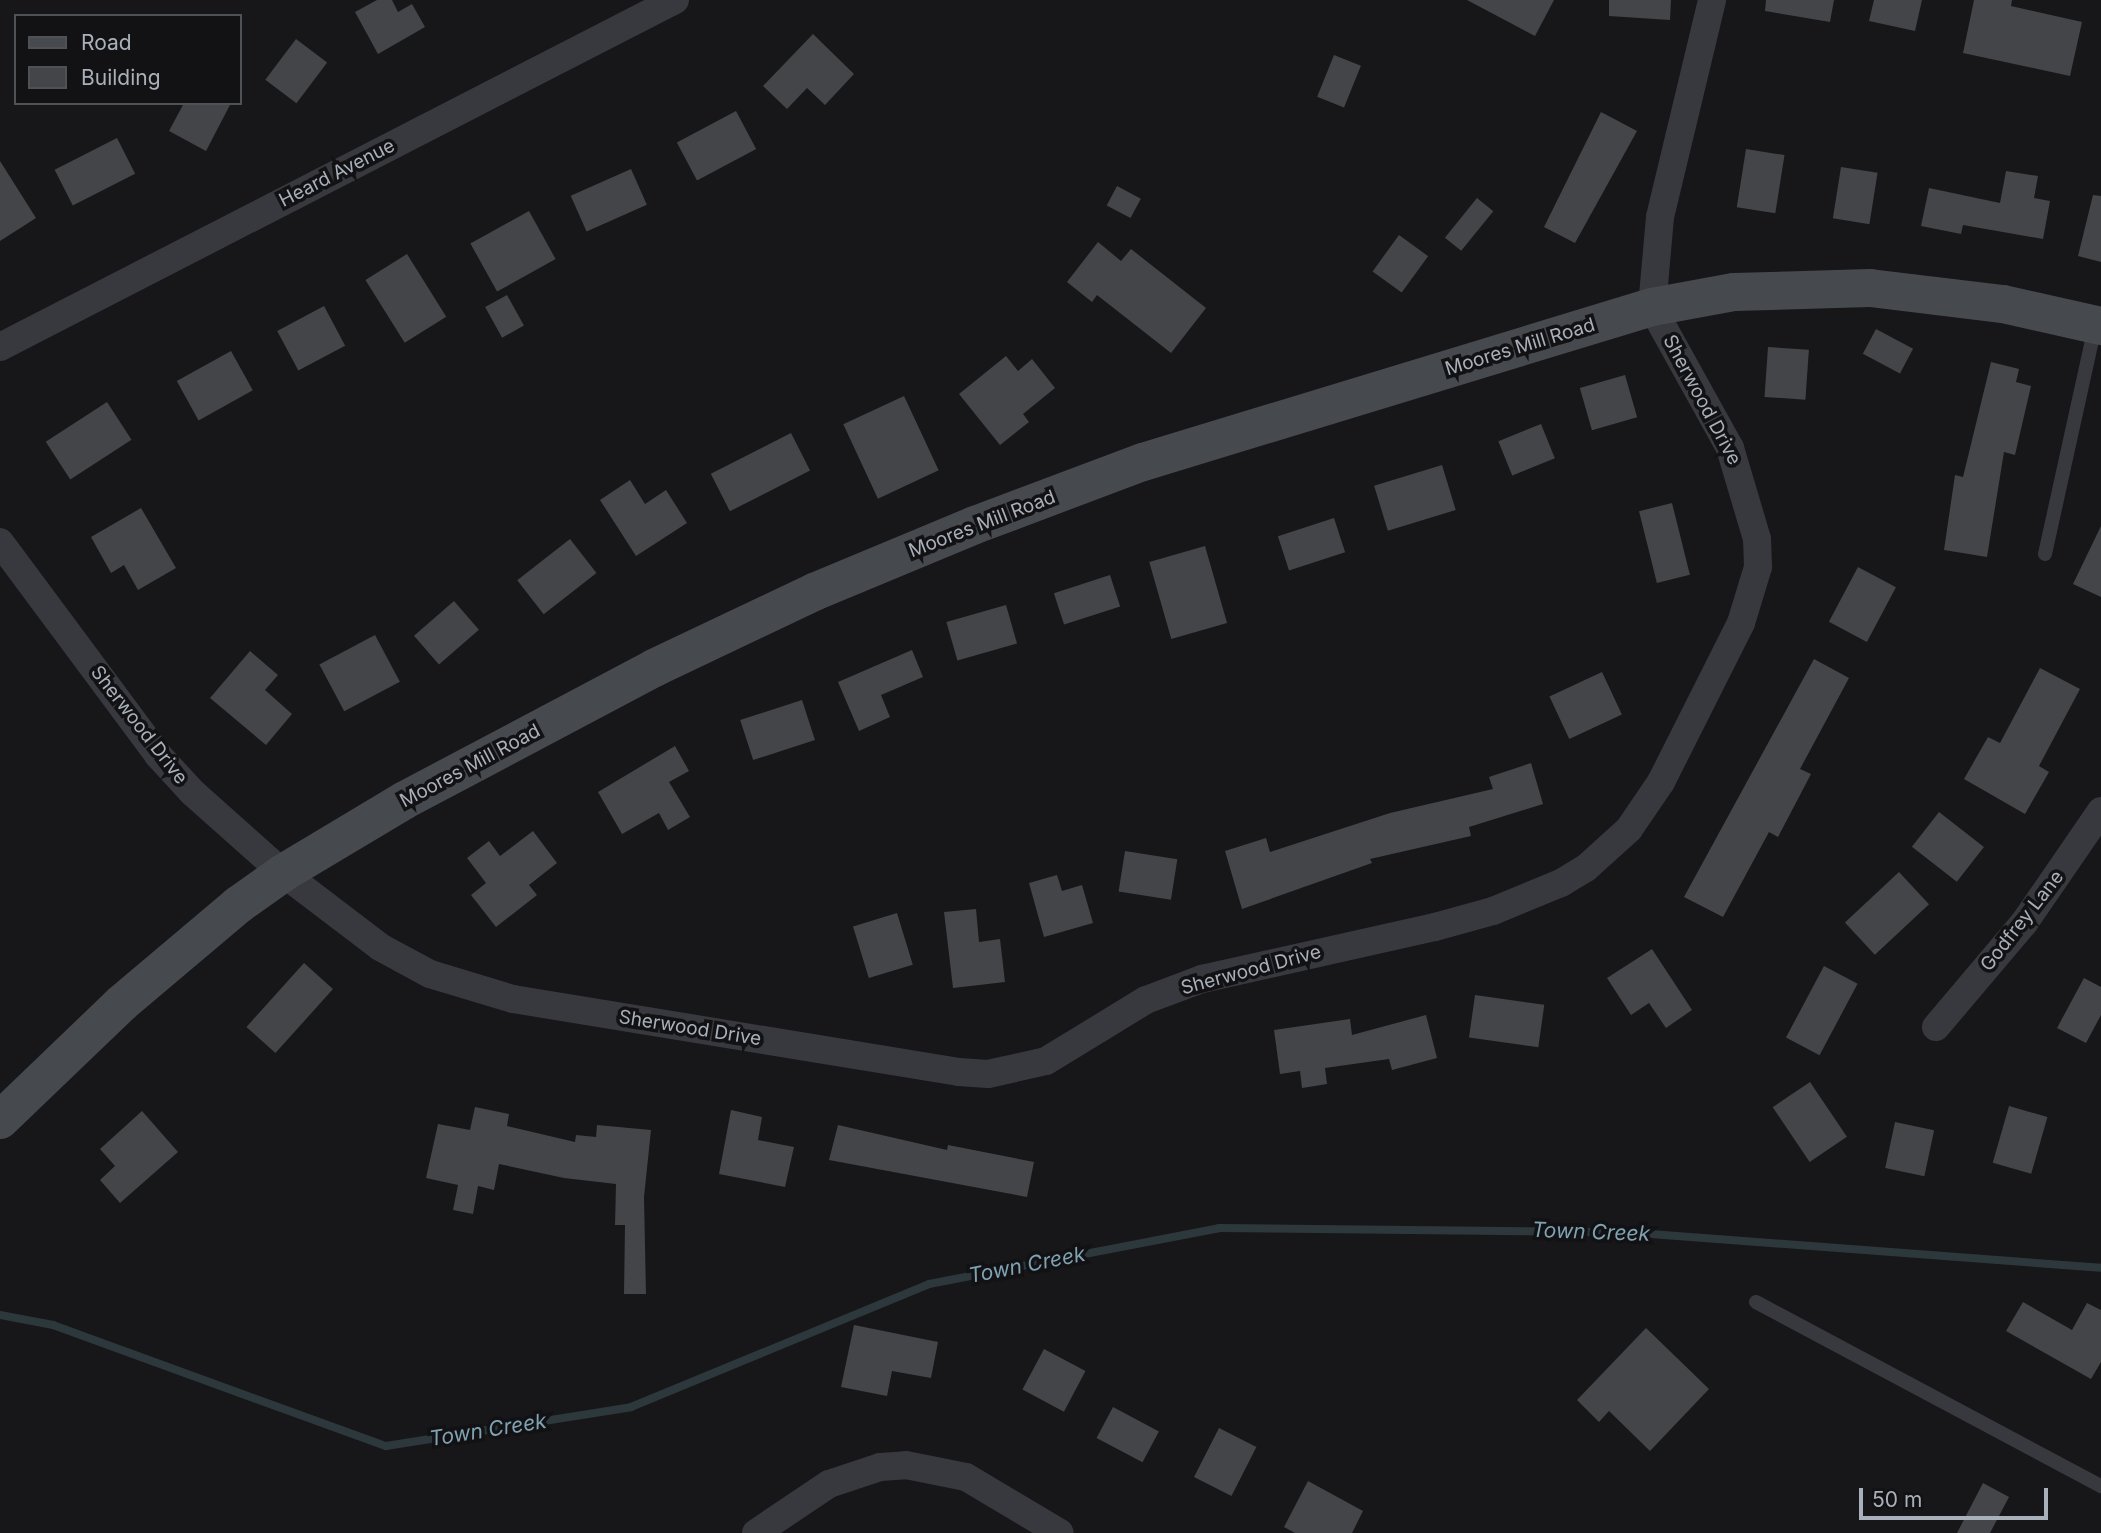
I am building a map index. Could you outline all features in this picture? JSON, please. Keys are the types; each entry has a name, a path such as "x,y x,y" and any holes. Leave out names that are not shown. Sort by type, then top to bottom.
{"street":[{"name":"Heard Avenue","path":"0,346 676,0"},
{"path":"1652,307 1660,218 1712,0"},
{"name":"Moores Mill Road","path":"0,1120 122,1003 238,905 283,873 405,800 654,668 814,592 975,525 1143,462 1652,307 1734,292 1870,288 2003,304 2098,325"},
{"name":"Sherwood Drive","path":"0,542 158,755 283,873 380,947 430,974 513,999 988,1074 1046,1061 1146,1000 1202,979 1436,927 1493,911 1550,887 1586,867 1629,830 1661,782 1741,623 1758,567 1757,539 1730,448 1652,307"},
{"name":"Godfrey Lane","path":"1936,1027 2024,923 2101,811"},
{"path":"756,1533 829,1484 880,1467 906,1465 966,1478 1060,1533"}],"lane":[{"path":"2045,554 2098,325"},
{"path":"1756,1302 2101,1486"}],"building":[{"path":"377,0 392,0 398,12 412,4 425,27 378,54 355,12"},
{"path":"1467,0 1554,0 1535,36"},
{"path":"1609,0 1671,0 1670,20 1609,16"},
{"path":"1766,0 1834,0 1830,22 1765,11"},
{"path":"1874,0 1922,0 1915,31 1869,21"},
{"path":"1974,0 2012,0 2011,6 2082,22 2070,76 1963,53"},
{"path":"813,34 854,74 825,105 807,88 787,109 763,86"},
{"path":"296,39 327,62 296,103 265,80"},
{"path":"1334,55 1361,66 1344,108 1317,97"},
{"path":"183,105 230,105 206,151 169,131"},
{"path":"736,111 756,149 697,180 677,142"},
{"path":"1601,112 1637,131 1575,243 1544,227"},
{"path":"117,138 135,174 73,205 55,170"},
{"path":"1746,149 1785,155 1775,213 1737,207"},
{"path":"0,161 36,218 0,241"},
{"path":"1841,167 1878,173 1869,224 1833,218"},
{"path":"631,169 647,205 587,231 571,196"},
{"path":"2006,171 2038,176 2034,198 2050,201 2043,239 1963,225 1961,234 1921,226 1929,188 2000,203"},
{"path":"1117,186 1141,199 1131,218 1107,205"},
{"path":"2093,195 2101,196 2101,262 2078,256"},
{"path":"1477,198 1493,211 1461,251 1445,238"},
{"path":"529,211 556,259 497,292 470,243"},
{"path":"1399,235 1428,256 1402,293 1373,271"},
{"path":"1098,242 1121,261 1131,249 1206,308 1171,353 1097,295 1092,302 1067,282"},
{"path":"407,254 446,317 405,343 365,280"},
{"path":"507,295 524,326 502,338 485,307"},
{"path":"324,306 345,346 298,371 277,331"},
{"path":"1876,329 1913,349 1900,373 1863,354"},
{"path":"1768,347 1809,350 1805,400 1765,397"},
{"path":"231,351 253,390 199,420 177,381"},
{"path":"1006,356 1018,371 1032,359 1055,388 1023,414 1029,422 1000,445 959,394"},
{"path":"1991,362 2019,369 2016,382 2031,386 2015,455 2004,452 1987,557 1944,550 1955,475 1963,477"},
{"path":"1625,375 1637,417 1592,430 1580,388"},
{"path":"904,396 939,470 878,499 843,424"},
{"path":"107,402 132,440 70,479 46,442"},
{"path":"1541,424 1555,458 1512,476 1498,441"},
{"path":"791,433 810,470 730,511 711,474"},
{"path":"1442,465 1456,510 1388,531 1374,486"},
{"path":"630,480 645,504 666,490 687,523 636,556 600,500"},
{"path":"1672,503 1690,575 1657,583 1639,511"},
{"path":"141,508 176,568 138,590 124,565 111,573 91,537"},
{"path":"1334,518 1345,552 1289,570 1278,536"},
{"path":"2101,526 2101,597 2073,584"},
{"path":"570,539 596,573 544,614 517,580"},
{"path":"1205,546 1227,623 1171,639 1149,562"},
{"path":"1858,567 1896,587 1867,642 1829,622"},
{"path":"1110,575 1120,606 1064,625 1054,593"},
{"path":"454,601 479,630 439,664 414,636"},
{"path":"1006,605 1017,643 957,661 946,622"},
{"path":"375,635 400,682 344,711 319,665"},
{"path":"912,650 923,677 881,695 890,717 859,731 838,682"},
{"path":"250,651 278,675 265,690 292,714 266,745 210,698"},
{"path":"1814,659 1849,678 1800,769 1811,774 1778,837 1769,832 1723,917 1684,897"},
{"path":"2040,668 2080,689 2039,766 2049,772 2025,814 1964,779 1988,737 2000,743"},
{"path":"1602,672 1622,715 1569,739 1549,697"},
{"path":"802,700 815,740 753,760 740,720"},
{"path":"675,746 689,771 669,782 690,817 668,830 659,813 622,834 598,792"},
{"path":"1531,763 1543,804 1469,827 1471,836 1370,859 1372,863 1242,909 1225,851 1266,838 1270,852 1390,813 1493,789 1489,777"},
{"path":"1939,812 1984,847 1957,882 1912,847"},
{"path":"533,831 557,863 529,885 537,895 496,927 471,895 486,883 467,858 489,841 500,856"},
{"path":"1125,851 1177,859 1171,900 1119,891"},
{"path":"1899,872 1929,904 1875,955 1845,922"},
{"path":"1057,875 1062,891 1082,885 1093,923 1044,937 1029,883"},
{"path":"976,909 979,942 1000,939 1005,982 953,988 944,912"},
{"path":"897,913 913,965 869,978 853,926"},
{"path":"1652,949 1692,1010 1666,1028 1649,1003 1631,1015 1607,978"},
{"path":"304,963 333,989 275,1053 246,1027"},
{"path":"1824,966 1858,984 1820,1055 1786,1038"},
{"path":"2084,978 2101,987 2101,1015 2086,1043 2057,1028"},
{"path":"1475,995 1544,1005 1538,1047 1469,1038"},
{"path":"1426,1015 1437,1058 1392,1070 1389,1059 1325,1068 1327,1084 1302,1088 1300,1071 1280,1074 1274,1030 1350,1019 1352,1035"},
{"path":"1810,1082 1847,1137 1810,1162 1773,1107"},
{"path":"2009,1106 2047,1117 2031,1174 1993,1163"},
{"path":"475,1107 509,1114 507,1126 575,1142 576,1135 596,1137 597,1125 651,1130 644,1197 646,1294 624,1294 625,1225 615,1225 616,1184 564,1178 499,1164 494,1190 478,1186 473,1214 453,1210 458,1185 426,1178 438,1124 470,1130"},
{"path":"731,1110 762,1117 758,1140 794,1147 785,1187 719,1174"},
{"path":"142,1111 178,1152 120,1203 100,1180 115,1166 100,1149"},
{"path":"1895,1122 1934,1130 1924,1176 1885,1168"},
{"path":"838,1125 947,1150 948,1145 1034,1162 1027,1197 829,1160"},
{"path":"2023,1302 2072,1330 2087,1303 2101,1310 2101,1362 2091,1379 2006,1331"},
{"path":"854,1325 938,1342 931,1378 892,1371 887,1396 841,1387"},
{"path":"1646,1328 1709,1389 1650,1451 1609,1411 1599,1422 1577,1400"},
{"path":"1044,1349 1085,1371 1064,1412 1022,1390"},
{"path":"1113,1407 1159,1431 1142,1462 1097,1438"},
{"path":"1219,1428 1256,1447 1231,1496 1194,1477"},
{"path":"1308,1481 1363,1511 1352,1533 1295,1533 1284,1527"},
{"path":"1983,1483 2009,1497 1990,1533 1957,1533"}],"waterway":[{"name":"Town Creek","path":"0,1315 53,1325 386,1446 631,1407 929,1284 1219,1228 1624,1232 2101,1268"}]}
